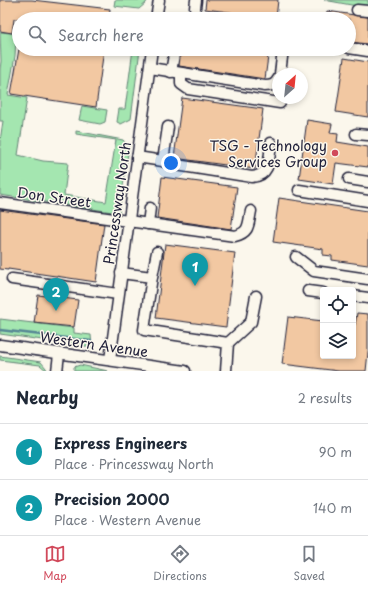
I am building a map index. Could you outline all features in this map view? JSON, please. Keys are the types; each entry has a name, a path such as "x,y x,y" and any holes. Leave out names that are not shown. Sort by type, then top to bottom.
{"street":[{"path":"157,12 159,0"},
{"path":"357,10 368,11"},
{"path":"356,49 368,51"},
{"name":"Princessway North","path":"110,360 151,56"},
{"path":"175,56 176,73 181,84 188,89 272,102"},
{"path":"281,68 282,56"},
{"path":"150,68 272,86"},
{"path":"163,161 168,127"},
{"path":"356,134 368,135"},
{"path":"137,157 177,165 258,177 267,169 271,144"},
{"path":"349,179 368,182"},
{"path":"299,190 368,201"},
{"name":"Don Street","path":"0,203 235,236 242,234 248,229 250,211"},
{"path":"148,224 150,208"},
{"path":"156,252 144,330 228,343"},
{"path":"296,258 314,271 368,279"},
{"path":"121,273 152,277"},
{"path":"12,279 118,294"},
{"path":"308,291 320,293"},
{"path":"226,371 228,343 251,322 256,296"},
{"path":"356,296 368,298"},
{"name":"Western Avenue","path":"0,345 110,360 137,368 184,371"},
{"path":"57,371 59,354"}],"green space":[{"path":"115,0 147,0 146,3 139,9 114,6"},
{"path":"324,0 368,0 368,8"},
{"path":"0,32 11,33 12,56 15,56 8,95 27,98 18,155 43,161 68,163 64,195 106,202 116,140 76,134 76,131 123,140 129,147 119,213 0,195 0,141 3,121 0,121"},
{"path":"132,56 139,56 131,119 121,124 117,122 119,109 125,109"},
{"path":"82,106 107,110 105,122 100,124 79,120"},
{"path":"0,319 74,328 74,333 91,335 92,347 0,334"},
{"path":"0,356 41,362 47,371 40,365 0,360"},
{"path":"80,365 108,371 74,371 74,367"}],"building":[{"path":"0,0 32,0 110,9 110,12 12,12 12,33 0,31"},
{"path":"206,0 278,0 277,12 229,12 205,9"},
{"path":"356,15 368,17 368,44 356,43"},
{"path":"18,56 103,56 96,107 11,94"},
{"path":"180,56 268,56 265,79 179,66"},
{"path":"344,58 368,62 368,117 336,112"},
{"path":"182,98 263,109 255,169 174,158"},
{"name":"TSG - Technology Services Group","path":"307,120 332,124 330,133 338,134 337,142 368,147 368,167 336,163 333,184 299,179"},
{"path":"162,177 237,187 231,229 157,218"},
{"path":"279,198 368,211 368,265 332,260 332,256 323,255 323,249 273,242"},
{"path":"0,210 104,224 96,282 0,269"},
{"path":"165,244 235,253 226,327 156,318"},
{"path":"38,295 78,300 74,327 34,323"},
{"path":"357,313 368,314 368,352 366,371 339,371 282,364 288,317 320,321 320,359 356,359"}],"waterway":[{"path":"0,330 91,341"}],"place":[{"name":"TSG - Technology Services Group","path":"335,153"},
{"name":"Express Engineers","path":"195,286"},
{"name":"Precision 2000","path":"56,311"}]}
